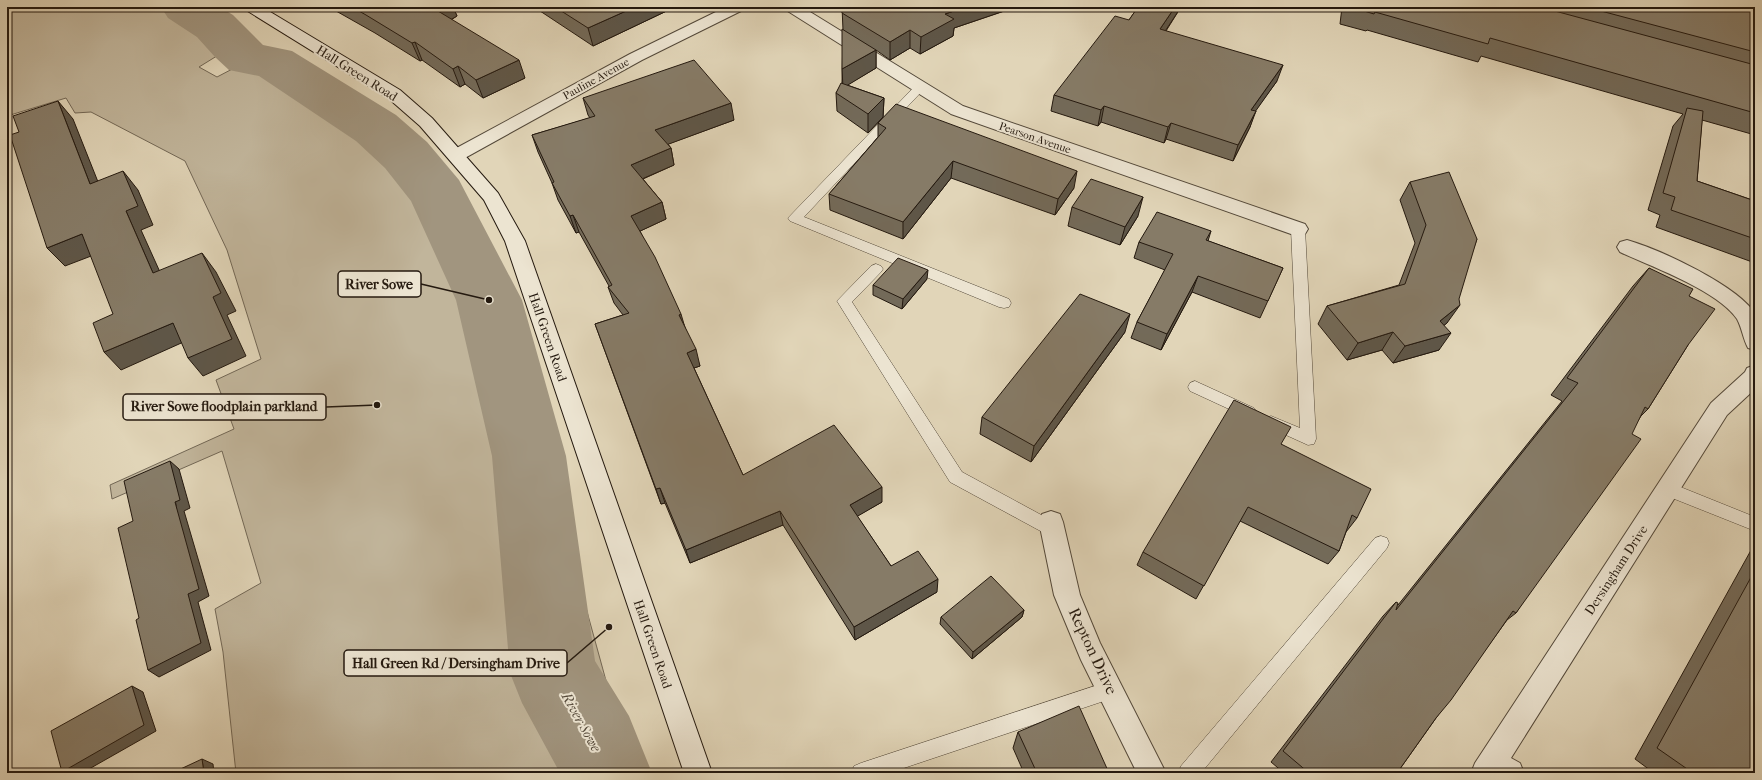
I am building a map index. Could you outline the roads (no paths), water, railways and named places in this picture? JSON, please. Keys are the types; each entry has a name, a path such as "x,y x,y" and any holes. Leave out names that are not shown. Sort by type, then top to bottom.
{"street":[{"name":"Hall Green Road","path":"251,7 394,94 426,122 491,197 515,240 698,773"},
{"name":"Pauline Avenue","path":"457,156 636,58 738,7"},
{"name":"Pearson Avenue","path":"791,7 957,110 1298,230"},
{"path":"1627,247 1718,292 1742,312 1755,340"},
{"name":"Dersingham Drive","path":"1495,770 1718,410 1755,376"},
{"name":"Repton Drive","path":"1051,525 1067,595 1090,651 1152,773"}],"lane":[{"path":"920,87 795,218 1004,303"},
{"path":"1195,387 1308,439 1298,230"},
{"path":"876,269 844,301 956,477 1051,525"},
{"path":"1668,489 1755,524"},
{"path":"1188,773 1381,543"},
{"path":"861,773 938,746 1110,690"}],"waterway":[{"name":"River Sowe","path":"186,7 215,26 233,46 248,59 273,62 376,128 406,155 438,194 489,300 529,456 553,673 597,748 606,773"}],"place":[{"name":"River Sowe","path":"489,300"},
{"name":"River Sowe floodplain parkland","path":"377,405"},
{"name":"Hall Green Rd / Dersingham Drive","path":"609,627"}]}
